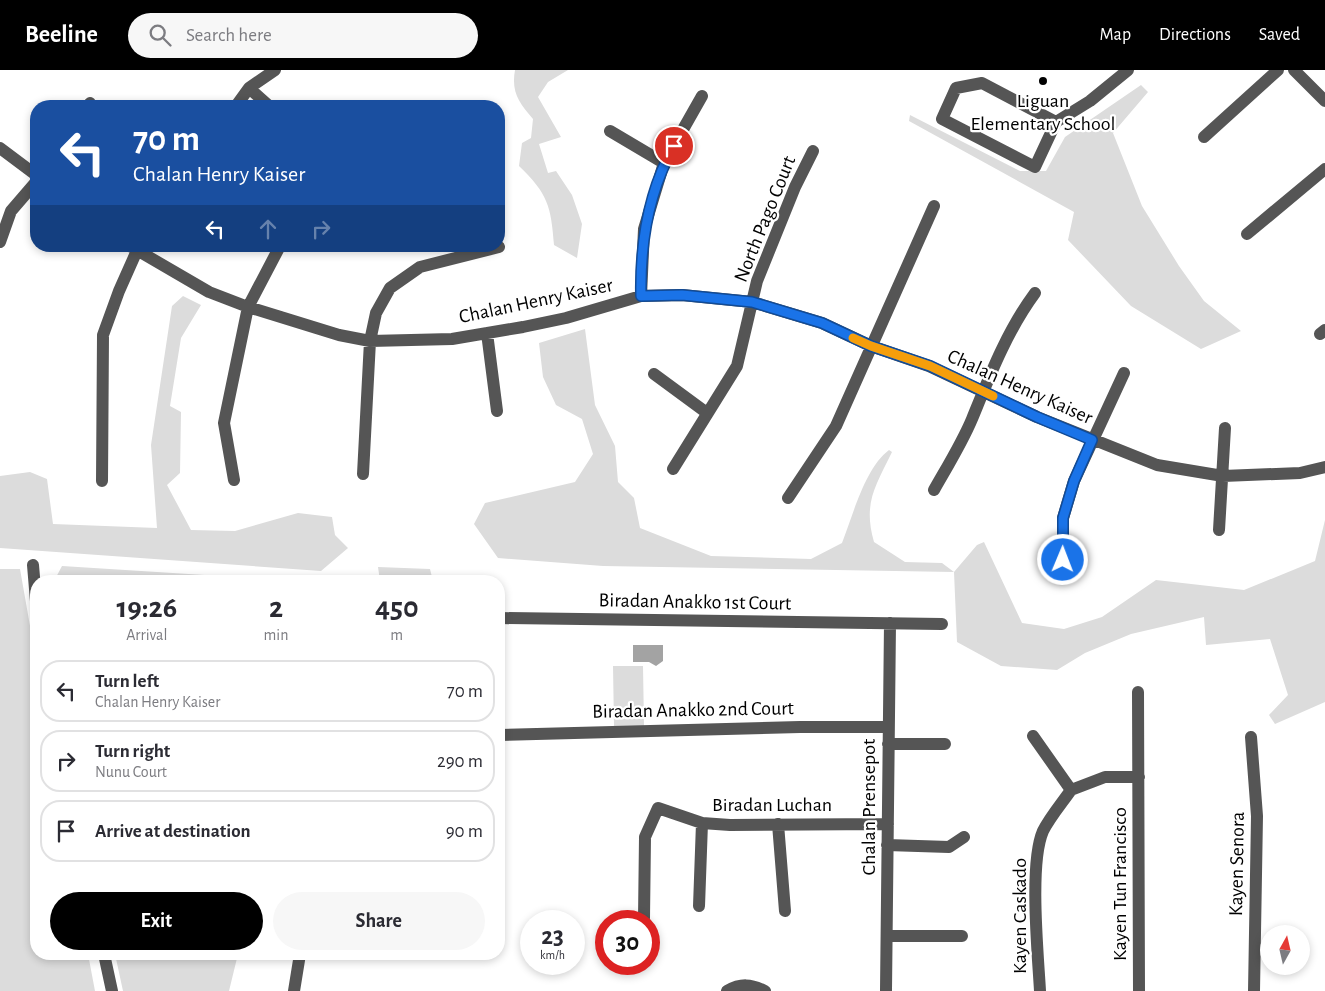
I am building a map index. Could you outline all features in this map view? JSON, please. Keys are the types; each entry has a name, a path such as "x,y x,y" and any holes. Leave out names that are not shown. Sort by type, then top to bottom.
{"street":[{"path":"240,100 249,88 275,70"},
{"path":"1056,122 982,83 956,88 942,120 1035,167 1056,122 1090,101 1128,70"},
{"path":"1204,136 1278,70"},
{"path":"1294,70 1325,101"},
{"path":"249,88 262,100"},
{"path":"641,296 644,229 664,163 702,96"},
{"path":"610,131 664,163"},
{"path":"0,148 30,170"},
{"name":"North Pago Court","path":"673,469 737,366 757,281 772,240 813,150"},
{"path":"1247,234 1325,169"},
{"path":"0,242 11,211 30,189"},
{"path":"788,498 836,426 934,206"},
{"path":"102,481 103,335 134,252"},
{"name":"Chalan Henry Kaiser","path":"142,252 209,292 248,307 339,335 370,341 452,339 566,318 641,296 682,295 752,302 822,323 871,346 930,366 1092,440 1157,465 1223,476 1300,473 1325,467"},
{"path":"234,480 224,424 248,307 277,252"},
{"path":"363,474 370,341 376,313 390,288 420,267 479,252"},
{"path":"934,490 972,420 982,390 1020,314 1035,293"},
{"path":"487,333 497,411"},
{"path":"1063,560 1063,518 1074,481 1124,373"},
{"path":"654,374 707,413"},
{"path":"1219,530 1226,428"},
{"path":"33,564 34,575"},
{"name":"Biradan Anakko 1st Court","path":"505,618 942,624"},
{"name":"Chalan Prensepot","path":"886,991 890,623"},
{"name":"Kayen Tun Francisco","path":"1138,692 1139,991"},
{"name":"Biradan Anakko 2nd Court","path":"505,735 800,727 888,727"},
{"path":"1033,736 1071,790"},
{"name":"Kayen Senora","path":"1251,737 1257,816 1254,991"},
{"path":"888,744 945,744"},
{"name":"Kayen Tun Francisco","path":"1071,790 1105,777 1139,777"},
{"name":"Kayen Caskado","path":"1040,991 1036,885 1038,854 1043,831 1071,790"},
{"name":"Biradan Luchan","path":"644,910 646,837 658,808 702,823 730,825 888,824"},
{"path":"699,906 702,823"},
{"path":"778,824 784,911"},
{"path":"887,845 949,847 964,837"},
{"path":"887,936 962,936"},
{"path":"105,960 112,991"},
{"path":"294,991 299,960"},
{"path":"727,991 733,987 751,984 765,991"}],"shaded area":[{"path":"515,70 568,70 548,82 538,97 561,137 539,144 548,173 556,171 572,195 582,224 577,258 554,245 551,220 546,201 536,185 519,166 522,143 531,138 533,119 517,97 514,85"},
{"path":"1141,85 1148,92 1113,133 1142,206 1179,266 1204,301 1241,331 1201,349 1131,306 1068,240 1074,212 909,121 910,115 1020,171 1046,171 1065,137"},
{"path":"183,296 201,305 181,338 170,406 181,412 180,473 167,485 191,530 235,531 298,513 332,517 335,535 348,548 321,571 0,548 0,476 30,472 47,479 53,524 157,528 151,445 172,306"},
{"path":"585,329 595,405 615,446 618,482 634,498 640,528 711,556 811,559 842,543 866,480 873,468 889,450 892,452 876,486 870,506 874,542 905,562 942,563 954,572 603,566 498,558 474,524 485,503 575,482 593,454 582,419 556,405 543,377 539,343"},
{"path":"1325,520 1325,702 1275,724 1269,715 1288,695 1270,639 1206,645 1204,617 1131,634 1085,653 1057,670 1001,666 957,642 954,572 977,545 984,542 1022,623 1064,629 1102,617 1156,580 1244,590 1315,561"},
{"path":"62,566 204,575 57,575"},
{"path":"378,567 430,569 432,575 379,575"},
{"path":"0,569 20,569 30,626 30,960 89,960 95,991 0,991"},
{"path":"633,645 663,645 663,661 656,666 649,662 633,662"},
{"path":"613,666 643,666 644,726 614,726"},
{"path":"116,960 237,960 229,991 123,991"}],"slow traffic":[{"path":"853,338 930,366 993,396"}],"place":[{"name":"Liguan Elementary School","path":"1043,81"}],"route":[{"path":"674,146 664,163 644,229 641,296 682,295 752,302 822,323 871,346 930,366 1037,417 1092,440 1074,481 1063,518 1063,560"}]}
